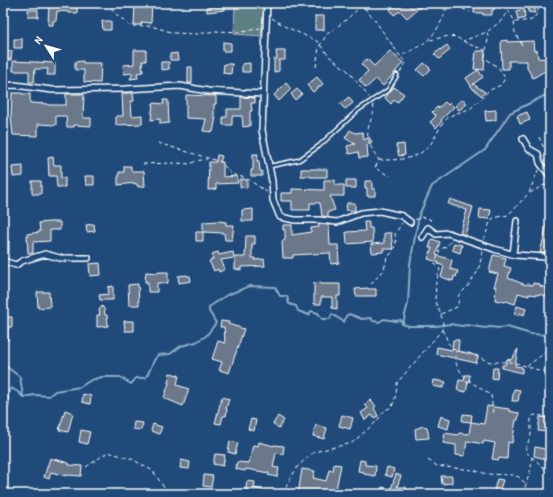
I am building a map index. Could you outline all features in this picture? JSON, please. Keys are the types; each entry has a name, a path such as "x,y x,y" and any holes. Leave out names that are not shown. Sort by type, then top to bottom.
{"street":[{"path":"267,3 262,130 270,166 273,198 280,217 295,220 337,222 361,213 380,210 402,216 410,222"},
{"path":"3,86 15,85 52,90 126,89 180,86 208,91 263,94"},
{"path":"523,139 529,149 538,154 540,163 550,176"},
{"path":"513,254 517,221"},
{"path":"422,237 428,228 436,234 448,233 456,235 513,254 550,259"},
{"path":"3,261 16,264 45,254 60,258 88,258"}],"lane":[{"path":"270,166 299,160 319,146 358,110 388,90 397,75"}],"path":[{"path":"107,3 116,14 130,26 151,26 174,33 198,34 215,31 242,32 266,26"},
{"path":"360,3 374,19 406,63 397,75"},
{"path":"316,67 320,45 327,34 346,20 363,3"},
{"path":"439,3 446,10"},
{"path":"400,56 421,46 429,40 443,19 446,10 452,3 457,7 470,12"},
{"path":"463,41 487,32 500,21 508,10 509,3"},
{"path":"514,22 532,20 538,13 538,3"},
{"path":"508,10 514,22 515,33 522,45"},
{"path":"267,14 284,26 317,41 320,45"},
{"path":"379,160 398,160 418,156 430,146 438,130 448,117 471,108 477,101 481,100 488,90 501,85 505,78 499,68 485,58 488,35 487,32"},
{"path":"429,40 449,36 456,37 468,44 485,50"},
{"path":"539,137 543,146 542,152"},
{"path":"158,143 221,162 231,174 246,178 264,189 273,198"},
{"path":"143,164 190,164 196,161 207,160 208,158"},
{"path":"529,193 540,163"},
{"path":"440,314 457,307 458,296 468,286 478,271 483,245 490,222 493,218 508,215 529,193 544,185 550,188"},
{"path":"371,284 384,270 388,257 392,253 396,244 395,234 402,223 412,222 420,216 430,219 431,223 428,228"},
{"path":"285,494 288,484 298,466 314,452 352,443 376,422 385,410 392,407 396,395 397,383 442,330 443,324 435,302 436,282 440,269 435,264 440,250 446,247 456,235"},
{"path":"442,330 448,343 456,351 469,353 490,362 513,362 538,370 550,370"},
{"path":"526,366 542,355 550,347"},
{"path":"456,351 454,357 459,369 469,381 491,395 493,413"},
{"path":"550,417 534,415 531,418 531,435 525,451 550,473"},
{"path":"86,467 108,452 132,458 153,471 163,486 172,494"},
{"path":"523,494 531,468 532,457"},
{"path":"428,460 437,466 473,470 487,474 513,475 519,477 526,484"}],"green space":[{"path":"264,3 261,36 234,34 235,4"}],"building":[{"path":"49,3 77,3 77,13 57,11 56,21 53,21 53,25 48,25"},
{"path":"135,3 152,3 151,23 142,22 141,25 134,25"},
{"path":"225,3 225,10 207,12 207,4"},
{"path":"397,3 407,3 412,8 417,3 425,3 407,18 400,11 394,15 390,9"},
{"path":"474,3 494,5 492,15 474,13"},
{"path":"529,3 535,3 535,13 528,12"},
{"path":"524,9 525,18 518,20 516,11"},
{"path":"28,10 38,10 38,17 28,17"},
{"path":"315,16 324,16 324,30 315,30"},
{"path":"102,21 111,21 111,30 103,30"},
{"path":"14,39 22,39 22,48 14,48"},
{"path":"507,40 507,42 533,41 534,51 537,50 538,58 550,59 550,68 533,78 527,68 527,61 509,61 509,69 502,69 501,41"},
{"path":"223,42 231,43 231,51 223,51"},
{"path":"447,45 450,50 439,59 434,54"},
{"path":"134,50 146,50 146,61 142,61 143,72 137,73 138,78 130,79 133,73 124,74 123,65 134,64"},
{"path":"3,51 12,51 11,60 3,59"},
{"path":"276,51 285,51 285,60 279,60 279,71 274,72 274,59 277,59"},
{"path":"390,51 403,63 383,86 376,79 366,88 359,80 368,71 361,64 367,59 374,66"},
{"path":"476,51 485,51 484,70 474,69"},
{"path":"177,53 178,60 170,60 170,54"},
{"path":"13,61 55,63 55,75 47,75 48,69 35,69 34,82 29,82 29,71 13,71"},
{"path":"83,61 83,63 101,63 100,83 84,82 84,70 75,70 75,62"},
{"path":"161,62 169,62 169,69 161,70"},
{"path":"250,63 250,72 242,72 242,64"},
{"path":"424,63 431,69 424,76 417,70"},
{"path":"224,64 232,64 231,74 223,73"},
{"path":"188,67 192,67 192,83 188,83"},
{"path":"478,70 483,77 473,84 485,92 482,96 473,89 466,78"},
{"path":"317,77 323,84 313,92 307,85"},
{"path":"286,83 291,89 279,101 274,95"},
{"path":"394,87 404,94 398,102 394,100 391,104 385,98"},
{"path":"297,89 302,94 295,100 291,94"},
{"path":"12,93 30,94 30,103 48,105 66,105 66,94 84,94 83,118 91,118 91,126 74,125 74,127 67,127 66,116 56,116 56,125 38,124 38,136 13,135 11,117"},
{"path":"122,93 133,93 134,101 131,101 132,116 142,115 142,124 116,125 116,116 123,116"},
{"path":"186,95 216,96 216,104 214,104 214,118 216,117 213,132 203,131 206,119 186,118"},
{"path":"241,97 255,98 255,103 251,103 252,111 250,111 250,126 243,127 242,116 232,116 232,125 223,125 223,117 227,117 227,109 241,109"},
{"path":"349,97 353,103 345,109 340,104"},
{"path":"463,99 467,104 459,110 455,106"},
{"path":"163,100 168,100 169,123 160,124 160,119 151,120 153,103 164,104"},
{"path":"445,102 448,105 450,103 454,107 441,120 442,121 436,128 430,122 436,116 432,112"},
{"path":"496,110 496,120 486,121 485,111"},
{"path":"527,112 530,120 520,124 517,116"},
{"path":"350,130 355,133 362,132 364,140 369,137 372,142 367,145 368,157 359,158 358,152 349,154 347,146 355,144 345,138"},
{"path":"404,144 405,155 399,156 396,145"},
{"path":"253,154 258,154 257,161 259,161 262,176 251,176 251,170 253,170"},
{"path":"217,155 222,156 220,162 223,162 223,177 237,176 238,183 216,184 216,189 208,190 209,162 216,162"},
{"path":"53,157 54,165 61,165 61,178 65,178 65,187 57,187 56,176 49,176 48,158"},
{"path":"23,166 23,176 13,177 12,167"},
{"path":"124,166 131,166 131,171 144,171 145,186 138,187 135,183 118,185 119,172 124,172"},
{"path":"301,169 327,169 327,177 301,176"},
{"path":"85,176 94,176 94,185 86,185"},
{"path":"240,179 247,180 247,188 240,187"},
{"path":"324,180 335,180 335,185 344,185 344,196 330,196 335,210 328,212 328,217 322,216 320,203 310,203 310,210 292,210 292,201 281,201 281,193 292,193 292,189 324,190"},
{"path":"346,180 356,180 356,188 346,188"},
{"path":"32,181 41,181 41,194 32,194"},
{"path":"365,181 372,181 372,189 375,189 375,196 367,196"},
{"path":"450,199 473,207 465,235 460,233 467,210 448,204"},
{"path":"347,203 355,203 355,211 346,210"},
{"path":"253,209 253,221 242,221 242,210"},
{"path":"480,209 491,210 489,219 479,218"},
{"path":"548,220 550,220 550,232 547,245 549,246 547,253 540,253"},
{"path":"60,222 60,230 50,230 50,241 33,242 33,253 28,253 27,234 40,232 39,223"},
{"path":"203,222 226,222 226,225 234,225 232,240 225,240 224,233 203,232"},
{"path":"364,222 369,222 369,228 372,228 373,242 347,244 346,232 365,231"},
{"path":"94,224 95,231 87,232 86,225"},
{"path":"318,224 329,225 330,245 338,245 339,263 331,264 330,253 293,255 293,258 283,258 282,241 285,240 285,230 283,230 283,225 292,225 292,235 311,232 311,228 319,227"},
{"path":"196,232 203,232 203,241 196,241"},
{"path":"384,233 391,233 393,249 383,249 383,252 372,253 371,244 384,243"},
{"path":"246,236 255,236 255,244 252,244 252,258 255,258 255,260 264,259 265,266 241,267 241,270 235,269 235,257 245,257"},
{"path":"432,239 440,242 436,255 452,260 450,269 458,271 456,277 454,276 453,281 441,277 444,266 438,264 438,262 428,259 432,248 429,248"},
{"path":"9,241 9,252 3,252 3,242"},
{"path":"454,243 462,245 460,253 452,250"},
{"path":"218,252 219,255 233,252 234,258 221,260 225,269 219,272 218,269 214,271 209,261 213,259 212,254"},
{"path":"493,255 506,258 504,266 511,268 508,278 526,285 533,285 533,283 540,284 540,286 550,289 550,297 538,294 529,294 529,296 518,293 515,304 495,300 496,287 494,287 498,274 489,272"},
{"path":"100,263 101,275 90,276 89,264"},
{"path":"146,272 168,272 168,283 157,283 157,292 148,292 148,282 145,282"},
{"path":"178,276 190,276 191,281 179,283"},
{"path":"321,282 321,284 340,284 340,296 337,296 337,309 332,308 332,297 321,297 321,304 314,304 314,283"},
{"path":"138,284 139,305 129,305 128,285"},
{"path":"113,286 113,300 100,300 99,295 109,294 108,287"},
{"path":"355,289 376,289 376,296 356,296"},
{"path":"37,292 49,292 50,307 38,308"},
{"path":"102,306 105,315 107,315 108,326 97,327 97,315 100,315 99,310"},
{"path":"517,306 526,309 524,315 520,313 519,316 514,314"},
{"path":"3,317 12,317 12,327 8,327 8,340 3,340"},
{"path":"124,321 134,321 134,331 125,331"},
{"path":"221,321 229,322 228,324 244,329 229,373 219,370 222,362 212,359 218,341 225,343 224,327 220,327"},
{"path":"453,340 459,340 458,351 478,356 476,363 436,354 437,347 452,350"},
{"path":"518,349 515,366 522,367 522,373 502,368 502,365 505,365 507,359 511,360"},
{"path":"493,368 498,368 497,379 492,378"},
{"path":"170,373 179,375 177,385 189,389 183,406 164,398 169,383"},
{"path":"465,375 470,375 466,392 457,390 459,380 464,381"},
{"path":"434,380 446,382 443,388 433,386"},
{"path":"514,389 520,390 518,401 512,401"},
{"path":"83,394 91,396 90,404 82,402"},
{"path":"222,397 229,399 226,409 226,416 223,416 221,424 215,423"},
{"path":"370,400 376,406 374,408 378,416 374,418 372,415 365,420 361,413 368,408 365,405"},
{"path":"487,406 509,409 509,411 519,413 518,420 516,420 512,443 508,442 507,459 492,459 495,443 484,441 483,444 467,441 465,456 456,455 456,445 443,443 445,433 458,435 459,433 469,434 471,422 484,424"},
{"path":"65,410 73,413 68,432 59,430"},
{"path":"463,414 472,415 471,422 462,421"},
{"path":"342,415 353,418 350,429 339,426"},
{"path":"278,416 284,420 279,428 273,424"},
{"path":"441,416 450,419 448,429 438,426"},
{"path":"540,417 550,418 550,432 538,431"},
{"path":"251,419 256,420 254,431 248,429"},
{"path":"134,422 143,423 141,430 133,429"},
{"path":"153,424 162,427 159,434 151,431"},
{"path":"316,425 327,428 324,439 313,436"},
{"path":"423,426 427,427 429,438 416,439 415,429"},
{"path":"81,430 90,432 87,444 79,442"},
{"path":"230,441 238,443 235,454 228,452"},
{"path":"259,442 274,446 284,446 283,454 276,453 273,467 279,468 277,477 268,475 269,473 246,469 245,471 236,469 237,462 249,463 253,445 258,446"},
{"path":"535,447 550,450 550,460 534,456"},
{"path":"215,454 225,455 223,466 213,464"},
{"path":"50,458 69,463 69,465 82,466 81,476 66,476 51,472 49,479 44,477"},
{"path":"181,460 190,462 189,469 180,468"},
{"path":"360,460 365,461 365,465 376,466 375,476 358,471"},
{"path":"334,464 341,465 335,494 312,491 311,494 298,494 302,469 315,471 313,478 326,481 329,470 333,471"},
{"path":"387,467 394,469 392,477 385,475"},
{"path":"396,474 401,476 397,487 406,487 406,494 381,494 382,487 391,489"},
{"path":"204,475 213,476 211,487 203,486"},
{"path":"441,476 452,476 452,483 442,484"},
{"path":"497,479 503,480 500,489 504,490 503,494 493,494"},
{"path":"247,481 255,482 254,488 270,492 269,494 245,494"}],"waterway":[{"path":"403,323 408,303 410,264 419,215 432,186 485,150 510,113 550,93"},
{"path":"3,403 7,408 9,405 8,395 11,388 23,397 35,395 49,396 55,391 80,387 91,380 102,377 120,377 131,384 136,378 145,378 158,355 170,354 181,346 196,342 206,336 216,323 209,311 209,307 227,295 250,286 275,287 280,296 287,296 289,304 296,306 298,311 309,315 311,311 318,313 322,319 330,319 332,314 344,322 346,316 349,314 362,319 371,318 373,321 379,322 384,319 396,321 401,320 402,324 409,326 436,326 450,324 485,328 507,327 531,334 550,335"},
{"path":"3,364 20,377 23,396"}]}
